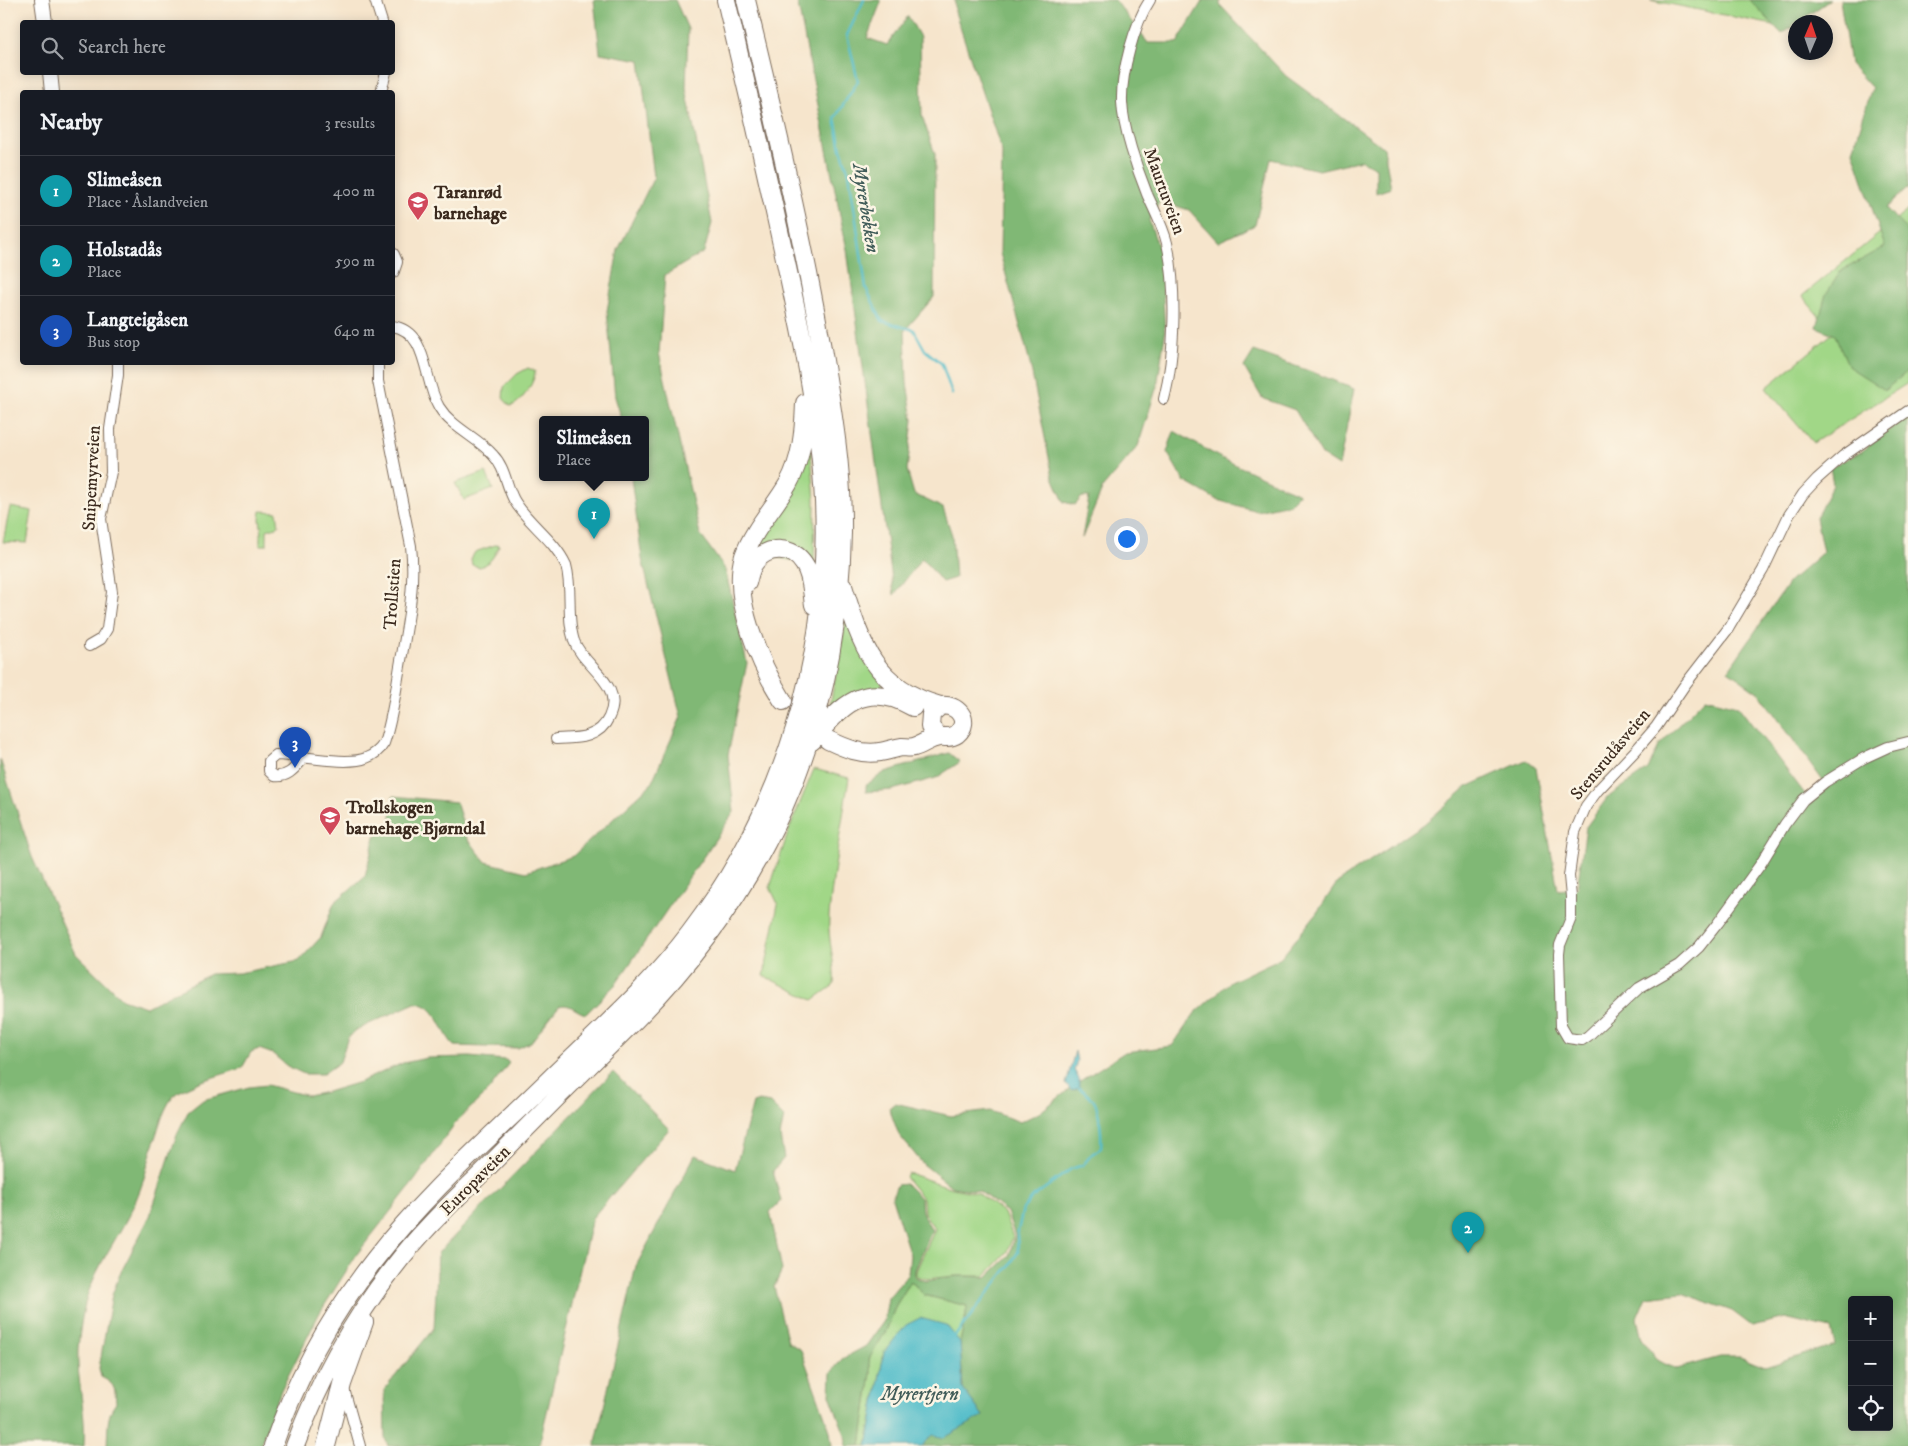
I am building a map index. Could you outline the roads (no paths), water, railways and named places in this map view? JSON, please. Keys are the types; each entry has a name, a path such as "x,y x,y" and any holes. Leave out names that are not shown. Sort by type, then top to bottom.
{"highway":[{"path":"726,0 806,356 804,426 800,454 788,484 753,538 745,555 740,575 748,618 761,658 783,701"},
{"path":"746,0 807,264 828,385 841,502 840,576 831,655 808,745"},
{"name":"Europaveien","path":"273,1446 287,1408 313,1352 339,1308 377,1256 426,1202 668,960 708,908 740,857 764,811 788,750 803,699 818,627 823,575 824,503 819,446 806,356"},
{"path":"744,598 750,571 757,559 772,550 780,549 792,552 801,559 808,570 818,627"},
{"path":"840,576 859,636 886,678 905,692 919,699 934,721"},
{"path":"808,745 833,715 843,707 868,696 879,695 900,700 934,721"},
{"path":"828,740 848,749 864,753 877,753 902,747 912,748 934,721"},
{"name":"Europaveien","path":"295,1446 332,1362 356,1320 394,1266 435,1220 638,1018 700,948 741,890 769,840 808,745"},
{"path":"326,1446 342,1384 374,1294"}],"street":[{"path":"42,0 45,20"},
{"path":"375,0 381,20"},
{"name":"Maurtuveien","path":"1150,0 1140,16 1134,35 1124,75 1122,100 1126,126 1141,176 1168,244 1173,334 1164,399"},
{"path":"50,75 52,90"},
{"path":"382,90 385,75"},
{"path":"395,327 408,331 416,340 438,405 457,426 493,455 502,469 515,501 561,554 566,565 574,641 582,655 608,686 612,693 613,702 611,713 605,725 599,731 589,736 556,740"},
{"name":"Snipemyrveien","path":"89,646 101,639 107,630 111,601 112,578 101,529 101,519 111,472 110,429 118,365"},
{"name":"Trollstien","path":"304,758 354,760 363,759 375,754 382,746 386,736 395,696 411,604 413,566 411,546 378,381 378,365"},
{"name":"Stensrudåsveien","path":"1908,411 1842,456 1816,479 1803,494 1786,520 1763,570 1728,630 1684,686 1656,727 1598,790 1582,812 1575,832 1569,876 1572,897 1571,918 1560,945 1559,954 1561,1026 1568,1038 1582,1040 1588,1036 1640,988 1679,965 1692,954 1718,923 1760,865 1791,816 1814,791 1838,773 1876,752 1908,742"},
{"path":"342,1384 360,1446"}],"water":[{"path":"1075,1051 1077,1061 1074,1070 1079,1079 1079,1088 1071,1091 1066,1084"},
{"name":"Myrertjern","path":"920,1318 946,1325 960,1342 963,1389 983,1416 944,1438 933,1435 922,1446 867,1446 884,1352 906,1325"}],"waterway":[{"name":"Myrerbekken","path":"864,0 847,35 858,81 835,118 841,149 849,173 866,288 882,321 914,330 925,350 942,364 952,394"},
{"name":"Myrerbekken","path":"955,1336 1018,1252 1017,1235 1023,1209 1033,1197 1071,1169 1083,1165 1092,1154 1101,1148 1098,1111 1094,1101 1079,1088"}],"place":[{"name":"Taranrød barnehage","path":"418,221"},
{"name":"Slimeåsen","path":"594,539"},
{"name":"Langteigåsen","path":"295,768"},
{"name":"Trollskogen barnehage Bjørndal","path":"330,836"},
{"name":"Holstadås","path":"1468,1253"}]}
